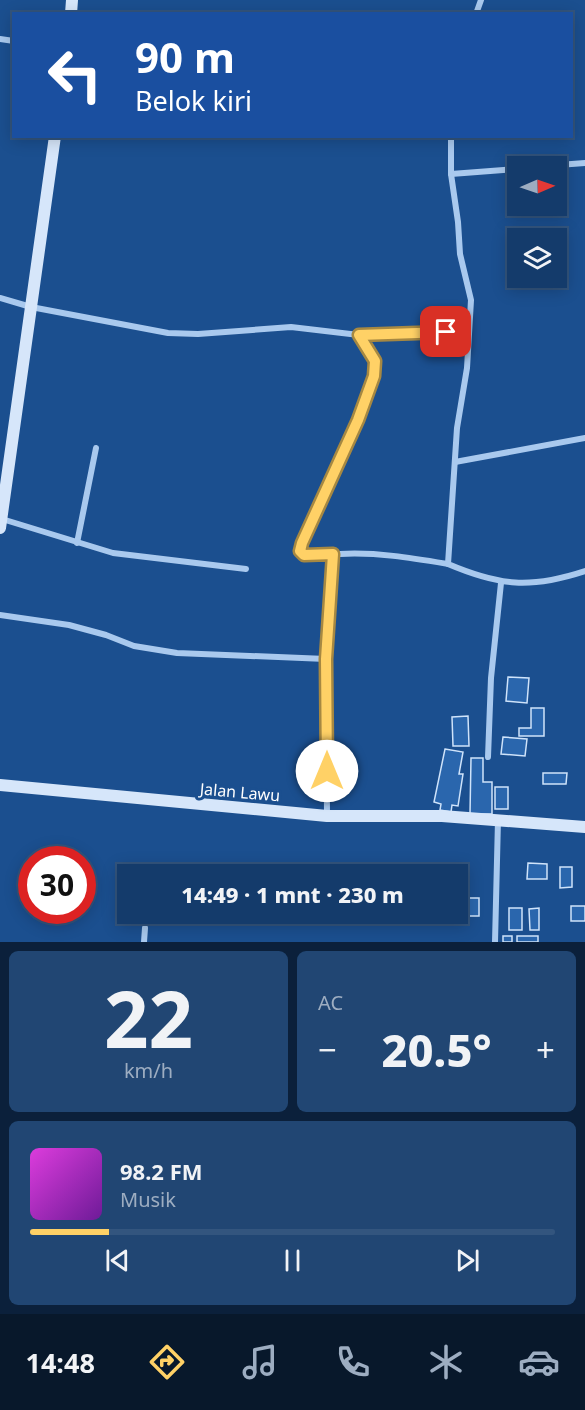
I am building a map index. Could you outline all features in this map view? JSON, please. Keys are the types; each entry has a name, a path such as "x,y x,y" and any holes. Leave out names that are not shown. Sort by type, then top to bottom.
{"main road":[{"path":"1,523 55,138"},
{"name":"Jalan Lawu","path":"0,785 327,816 498,820 585,827"}],"street":[{"path":"448,564 457,428 467,368 471,300 461,263 451,174 451,138"},
{"path":"567,164 585,163"},
{"path":"451,174 507,170"},
{"path":"0,298 31,307 168,333 198,334 291,327 359,335 469,333"},
{"path":"359,335 375,361 374,376 358,420 301,547 302,554 308,556 396,555 448,564 501,583 535,582 585,571"},
{"path":"455,462 585,438"},
{"path":"77,543 96,448"},
{"path":"1,523 113,553 246,569"},
{"path":"327,816 326,659 333,554"},
{"path":"488,757 491,678 501,583"},
{"path":"0,615 69,626 106,635 134,646 177,653 326,659"},
{"path":"495,942 498,820"},
{"path":"144,942 145,928"}],"building":[{"path":"508,677 529,678 527,703 506,701"},
{"path":"531,708 544,708 544,736 519,736 519,728 531,728"},
{"path":"468,716 469,746 453,746 452,717"},
{"path":"503,737 527,739 525,756 501,754"},
{"path":"445,749 463,752 459,774 463,774 458,806 452,805 451,812 440,810 441,804 434,802"},
{"path":"471,758 483,758 483,782 492,782 492,814 470,814"},
{"path":"543,773 567,773 566,784 543,784"},
{"path":"495,787 508,787 508,809 495,809"},
{"path":"528,863 547,864 547,879 527,879"},
{"path":"560,867 572,867 572,887 560,888"},
{"path":"468,898 479,898 479,916 468,916"},
{"path":"571,906 585,906 585,921 571,921"},
{"path":"509,908 522,908 522,930 509,930"},
{"path":"539,908 539,930 530,930 529,909"},
{"path":"503,936 512,936 512,942 503,942"},
{"path":"517,936 538,936 538,942 517,942"}],"route":[{"path":"327,771 326,659 333,554 304,555 300,551 302,543 358,420 374,376 375,361 359,335 446,332"}]}
